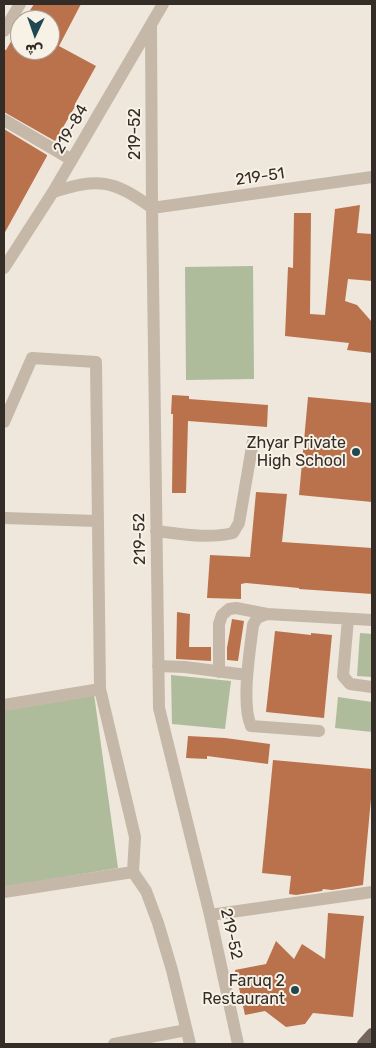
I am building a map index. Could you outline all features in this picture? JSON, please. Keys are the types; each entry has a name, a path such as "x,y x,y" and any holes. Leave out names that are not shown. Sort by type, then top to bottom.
{"main road":[{"path":"364,1044 372,1034"}],"street":[{"path":"4,31 20,4"},
{"name":"219-84","path":"4,268 9,248 53,192 163,4"},
{"name":"219-52","path":"151,25 159,708 210,915 238,1044"},
{"path":"4,120 72,160"},
{"name":"219-51","path":"152,208 372,178"},
{"path":"53,192 80,184 97,183 112,186 135,195 152,208"},
{"path":"4,422 32,358 96,362 100,689 136,837 133,872 146,891 158,923 172,970 190,1044"},
{"path":"156,532 208,536 233,532 239,523 253,441"},
{"path":"4,518 97,521"},
{"path":"219,672 219,624 222,615 229,609 236,608 267,614 372,620"},
{"path":"267,614 257,618 252,625 247,676 247,718 251,726 319,731"},
{"path":"348,619 343,676 350,684 372,687"},
{"path":"158,666 186,667 247,676"},
{"path":"4,705 100,689"},
{"path":"4,892 133,872"},
{"path":"210,915 372,892"},
{"path":"114,1044 186,1030"}],"green space":[{"path":"253,266 254,379 186,380 185,267"},
{"path":"360,633 372,634 372,677 357,676"},
{"path":"171,675 231,681 225,729 172,724"},
{"path":"94,694 118,868 4,887 4,710"},
{"path":"338,697 372,702 372,732 335,728"}],"building":[{"path":"34,4 81,4 60,44 60,10 30,10"},
{"path":"10,43 10,60 60,60 60,47 96,66 55,141 4,112 4,50 6,50"},
{"path":"4,129 47,156 4,234"},
{"path":"360,205 357,233 372,234 372,281 348,279 345,301 357,305 372,322 372,353 347,350 349,343 285,336 288,267 293,268 294,213 311,213 310,314 325,315 335,209"},
{"path":"172,395 189,396 189,399 268,405 267,427 188,421 186,493 172,493"},
{"path":"308,397 372,403 372,502 299,495"},
{"path":"256,492 287,494 282,542 372,548 372,594 246,583 241,584 241,599 207,598 210,555 250,557"},
{"path":"177,612 190,614 189,647 211,647 211,661 176,659"},
{"path":"232,619 244,621 238,661 227,660"},
{"path":"275,631 332,635 324,718 266,712"},
{"path":"188,736 225,738 270,744 268,764 207,756 207,759 186,758"},
{"path":"273,760 372,769 363,885 332,890 323,889 322,891 296,895 289,894 291,876 262,873"},
{"path":"328,913 364,916 353,1017 313,1013 305,1024 286,1027 265,1011 245,1015 235,970 266,964 276,941 294,959 302,944 325,959"}],"place":[{"name":"Zhyar Private High School","path":"356,452"},
{"name":"Faruq 2 Restaurant","path":"295,990"}]}
